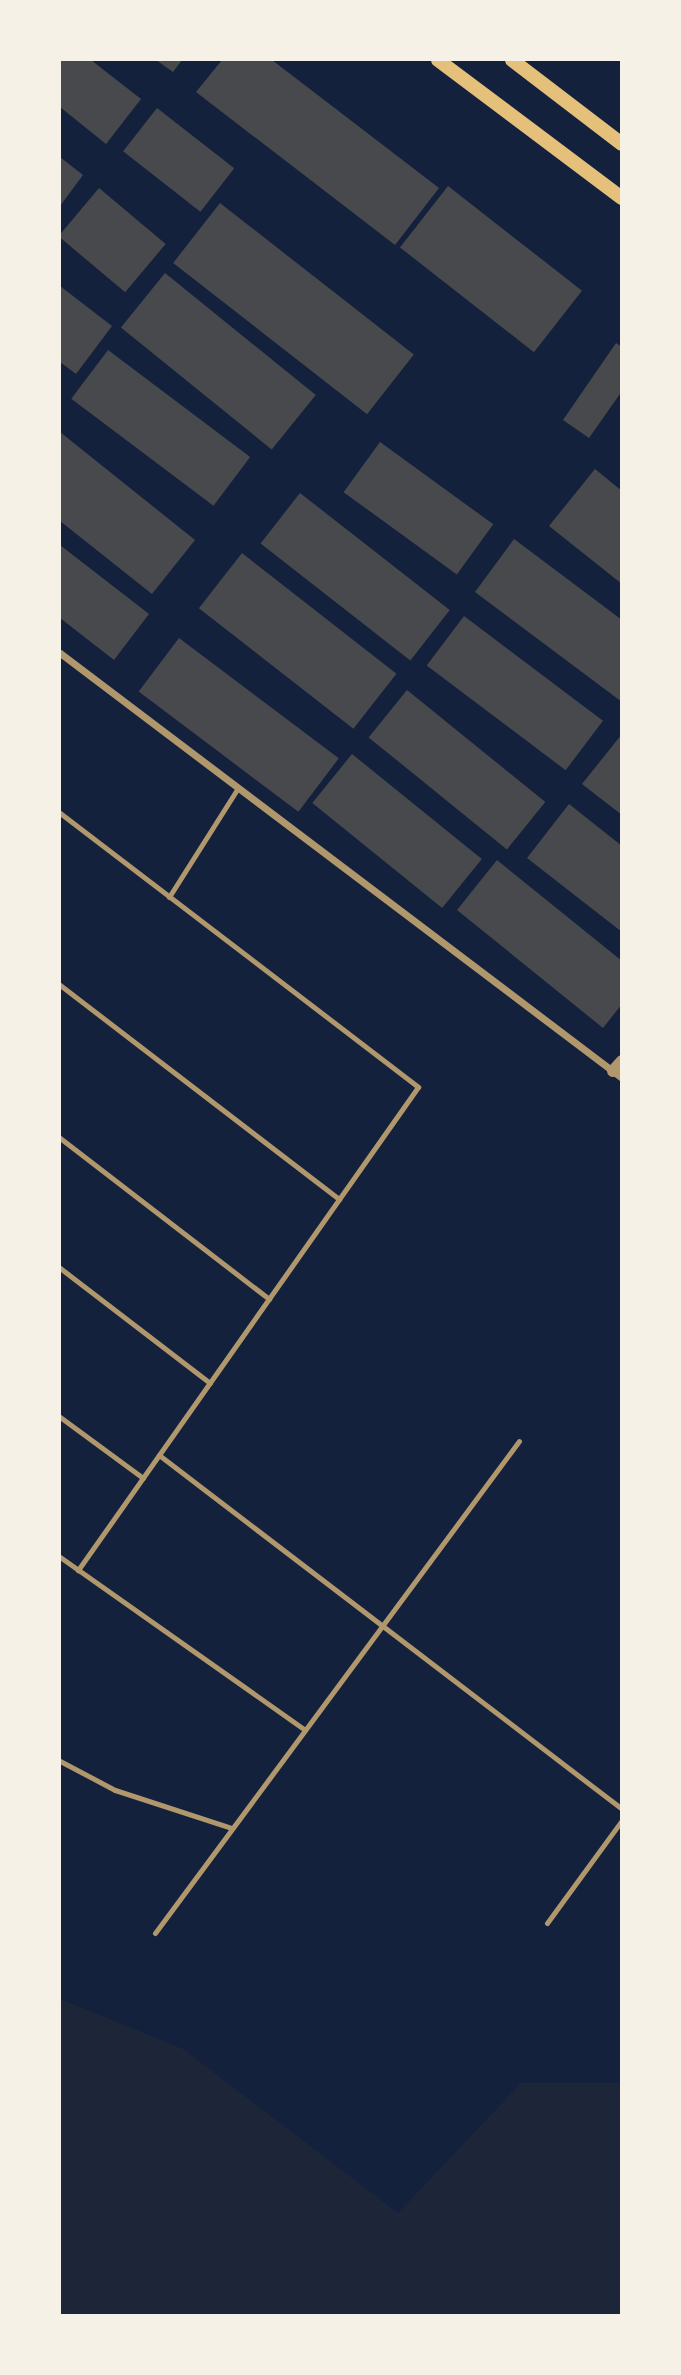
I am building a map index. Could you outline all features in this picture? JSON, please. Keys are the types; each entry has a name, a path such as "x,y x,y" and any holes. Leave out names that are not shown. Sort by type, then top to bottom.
{"main road":[{"path":"438,60 621,198"},
{"path":"512,60 621,144"}],"street":[{"path":"60,653 619,1070"}],"lane":[{"path":"169,897 238,788"},
{"path":"60,813 418,1087 78,1570"},
{"path":"60,985 339,1199"},
{"path":"60,1138 269,1299"},
{"path":"60,1268 210,1383"},
{"path":"60,1417 143,1478"},
{"path":"155,1933 519,1441"},
{"path":"159,1455 621,1809"},
{"path":"60,1557 305,1730"},
{"path":"60,1760 115,1790 232,1828"},
{"path":"547,1923 621,1820"}],"shaded area":[{"path":"60,1999 183,2049 398,2213 521,2083 621,2083 621,2315 60,2315"}],"building":[{"path":"60,60 91,60 141,99 106,144 60,107"},
{"path":"156,60 182,60 173,72"},
{"path":"222,60 272,60 439,188 395,245 196,92"},
{"path":"157,108 234,168 200,212 123,151"},
{"path":"60,157 83,175 60,206"},
{"path":"448,186 582,291 534,352 400,247"},
{"path":"99,188 166,244 125,292 60,238"},
{"path":"220,203 414,354 367,414 173,263"},
{"path":"165,273 316,395 272,449 121,327"},
{"path":"60,286 112,326 76,374 60,362"},
{"path":"616,343 622,347 622,391 589,438 563,420"},
{"path":"108,350 250,457 213,506 71,399"},
{"path":"60,432 195,540 152,594 60,521"},
{"path":"380,442 493,524 457,574 344,492"},
{"path":"595,469 622,491 622,584 549,526"},
{"path":"300,493 450,610 410,660 261,543"},
{"path":"514,539 622,620 622,702 475,592"},
{"path":"60,545 149,614 114,660 60,618"},
{"path":"242,553 396,674 353,729 199,608"},
{"path":"464,616 603,721 566,770 427,666"},
{"path":"179,638 339,758 298,812 139,692"},
{"path":"407,690 545,802 507,849 369,737"},
{"path":"622,734 622,815 582,784"},
{"path":"352,754 482,859 442,908 312,803"},
{"path":"569,804 622,846 622,932 527,858"},
{"path":"497,860 622,961 622,1004 603,1028 457,910"}]}
